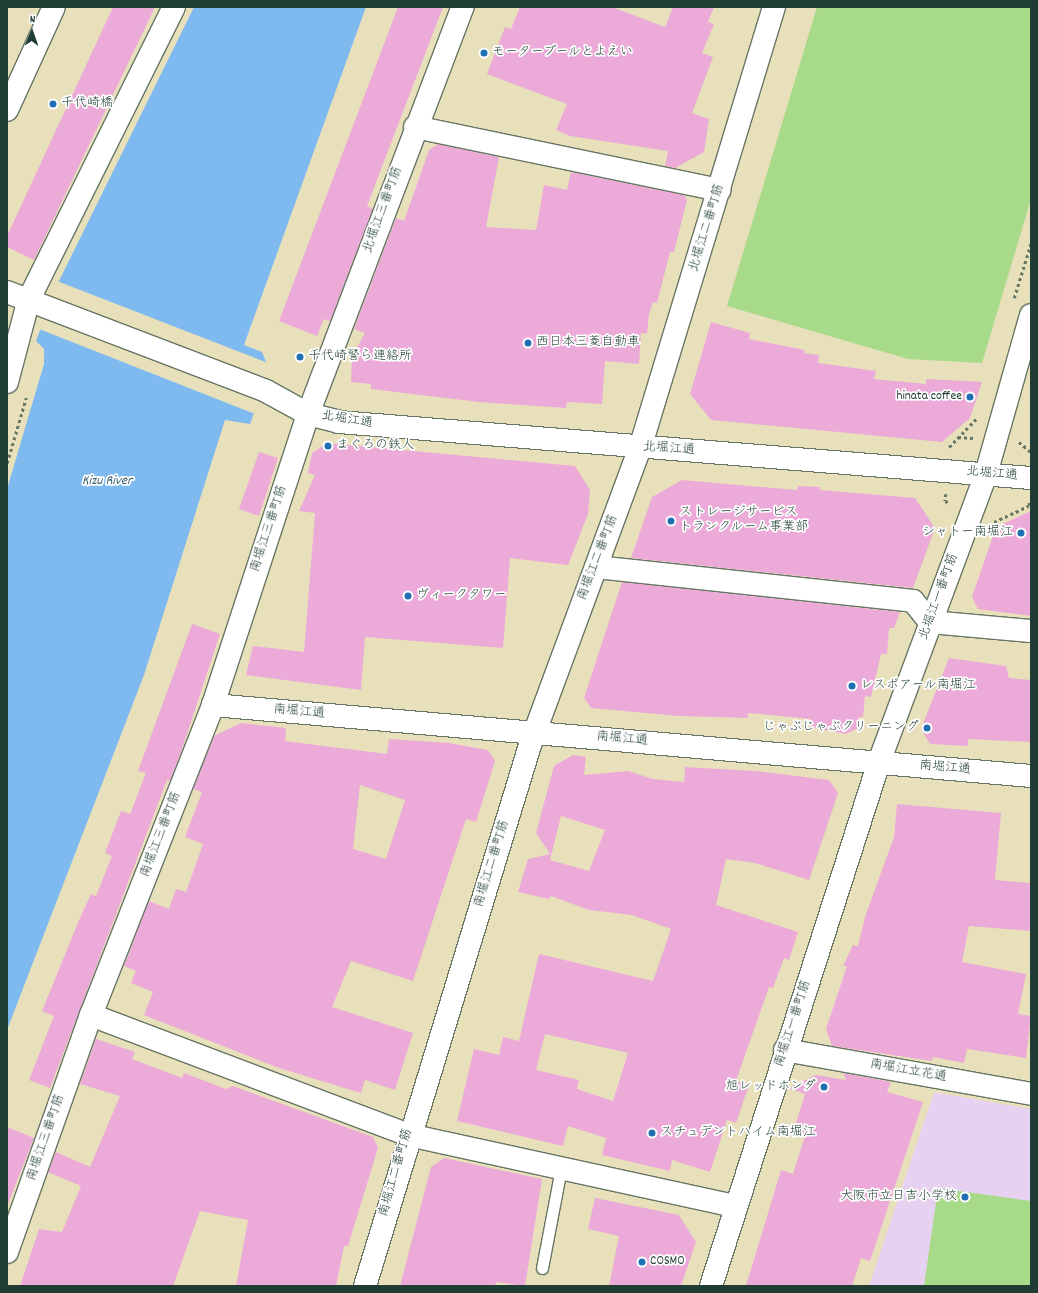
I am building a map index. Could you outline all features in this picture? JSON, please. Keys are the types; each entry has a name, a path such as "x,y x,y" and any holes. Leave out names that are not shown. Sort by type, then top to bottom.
{"street":[{"path":"10,98 54,7"},
{"path":"7,382 29,299 174,7"},
{"name":"北堀江三番町筋","path":"308,414 415,127 463,7"},
{"name":"北堀江二番町筋","path":"640,448 720,190 774,7"},
{"path":"415,127 720,190"},
{"name":"北堀江通","path":"7,292 29,299 266,391 308,414 339,422 640,448 1031,478"},
{"name":"北堀江一番町筋","path":"880,762 930,622 986,474 1030,320"},
{"name":"南堀江三番町筋","path":"7,1252 91,1015 213,705 308,414"},
{"name":"南堀江二番町筋","path":"365,1286 408,1135 534,732 640,448"},
{"path":"596,567 913,601 930,622 1031,631"},
{"name":"南堀江通","path":"213,705 1031,776"},
{"name":"南堀江一番町筋","path":"711,1286 785,1050 880,762"},
{"path":"91,1015 408,1135 736,1206"},
{"name":"南堀江立花通","path":"785,1050 1031,1094"}],"lane":[{"path":"542,1268 561,1168"}],"path":[{"path":"1021,442 1031,452"},
{"path":"995,522 1029,506"}],"shaded area":[{"name":"大阪市立日吉小学校","path":"934,1092 1031,1109 1031,1286 869,1286"}],"green space":[{"path":"817,7 1031,7 1031,199 982,363 908,359 727,306"},
{"path":"938,1188 1031,1201 1031,1286 924,1286"}],"water":[{"name":"Kizu River","path":"194,7 366,7 244,345 262,352 269,369 250,424 225,420 144,675 7,1030 7,489 44,364 44,349 36,341 58,283"}],"pier":[{"path":"57,281 268,363 271,370 255,414 39,329"}],"building":[{"path":"113,7 155,7 34,260 7,247 7,236"},
{"path":"398,7 443,7 367,206 373,209 330,321 324,319 317,336 279,321"},
{"path":"520,7 612,7 665,27 673,7 714,7 708,22 714,24 702,53 713,57 692,113 709,119 704,152 675,168 665,166 668,151 570,136 556,130 567,104 487,74 505,27 511,29"},
{"path":"438,144 499,157 486,227 536,230 544,185 567,190 571,172 684,195 687,200 674,252 670,252 657,303 653,302 649,314 647,334 641,333 639,364 605,361 602,404 567,402 566,408 479,402 371,389 371,384 351,382 352,356 365,333 354,329 396,218 404,221 429,150"},
{"path":"711,322 750,333 749,339 805,350 804,353 819,355 818,363 876,371 874,379 926,384 926,379 982,382 970,418 942,442 711,420 690,394"},
{"path":"327,443 575,466 590,490 588,514 568,565 510,558 503,648 365,637 361,690 246,675 253,646 304,652 315,513 299,511 315,475 308,473 312,453"},
{"path":"259,452 278,458 259,516 239,509"},
{"path":"682,480 797,490 798,486 820,487 820,490 915,498 935,528 913,588 631,558 652,497"},
{"path":"1031,511 1031,616 978,609 972,597 996,527"},
{"path":"622,582 900,612 894,628 889,628 887,654 881,654 871,697 865,696 863,717 859,717 858,728 846,734 810,727 810,719 748,713 748,718 679,716 591,708 584,698"},
{"path":"192,624 220,634 181,752 170,781 167,780 50,1088 29,1080 54,1016 42,1011 79,920 91,894 96,896 112,856 105,853 121,811 130,814 146,773 138,771"},
{"path":"949,658 1006,666 1009,678 1031,680 1031,742 968,739 968,746 930,744 921,729"},
{"path":"241,723 286,728 285,741 387,754 389,739 449,743 488,750 495,761 476,822 466,819 413,981 351,961 332,1007 413,1033 395,1090 365,1080 361,1093 279,1068 144,1015 153,992 131,983 136,971 124,966 149,901 169,909 176,889 186,892 203,844 185,837 202,792 193,789 214,736","holes":["360,785 405,800 386,859 353,849"]},
{"path":"573,755 586,757 584,775 628,771 653,779 684,782 685,767 756,771 829,780 838,793 809,880 755,863 726,859 716,905 798,932 789,960 784,958 773,988 769,987 736,1081 749,1085 736,1123 727,1120 710,1172 672,1160 670,1171 602,1155 606,1138 568,1126 563,1146 457,1121 474,1049 499,1055 503,1037 519,1041 539,954 653,981 671,929 632,915 589,910 551,896 549,899 518,892 528,859 550,854 536,833 554,766","holes":["561,816 605,830 589,871 550,860","545,1034 628,1053 613,1101 577,1089 579,1080 536,1070"]},
{"path":"897,804 1001,813 995,880 1031,883 1031,931 969,926 962,962 1026,974 1018,1014 1031,1016 1026,1058 967,1049 964,1063 933,1057 932,1061 832,1046 826,1029 847,966 843,966 853,945 858,946 865,917 894,837"},
{"path":"96,1039 135,1052 132,1059 182,1078 184,1073 226,1089 233,1086 373,1137 378,1148 348,1246 344,1246 336,1286 236,1286 248,1220 200,1211 173,1286 20,1286 39,1229 62,1232 81,1186 48,1172 56,1152 90,1167 120,1096 80,1084"},
{"path":"843,1073 891,1082 887,1092 923,1102 870,1261 861,1258 852,1286 746,1286 781,1170 793,1174 805,1136 793,1133 805,1094 788,1088 816,1075 846,1080"},
{"path":"7,1127 34,1138 8,1204 7,1204"},
{"path":"444,1158 542,1179 525,1286 496,1282 495,1286 400,1286 431,1167"},
{"path":"595,1198 679,1215 696,1242 681,1286 609,1286 619,1236 588,1229"}],"place":[{"name":"モータープールとよえい","path":"484,53"},
{"name":"千代崎橋","path":"53,104"},
{"name":"西日本三菱自動車","path":"528,343"},
{"name":"千代崎警ら連絡所","path":"300,357"},
{"name":"hinata coffee","path":"970,397"},
{"name":"まぐろの鉄人","path":"328,446"},
{"name":"ストレージサービス トランクルーム事業部","path":"671,521"},
{"name":"シャトー南堀江","path":"1021,533"},
{"name":"ヴィークタワー","path":"408,596"},
{"name":"レスポアール南堀江","path":"852,686"},
{"name":"じゃぶじゃぶクリーニング","path":"927,728"},
{"name":"旭レッドホンダ","path":"824,1087"},
{"name":"スチュデントハイム南堀江","path":"652,1133"},
{"name":"大阪市立日吉小学校","path":"965,1197"},
{"name":"COSMO","path":"642,1262"}]}
